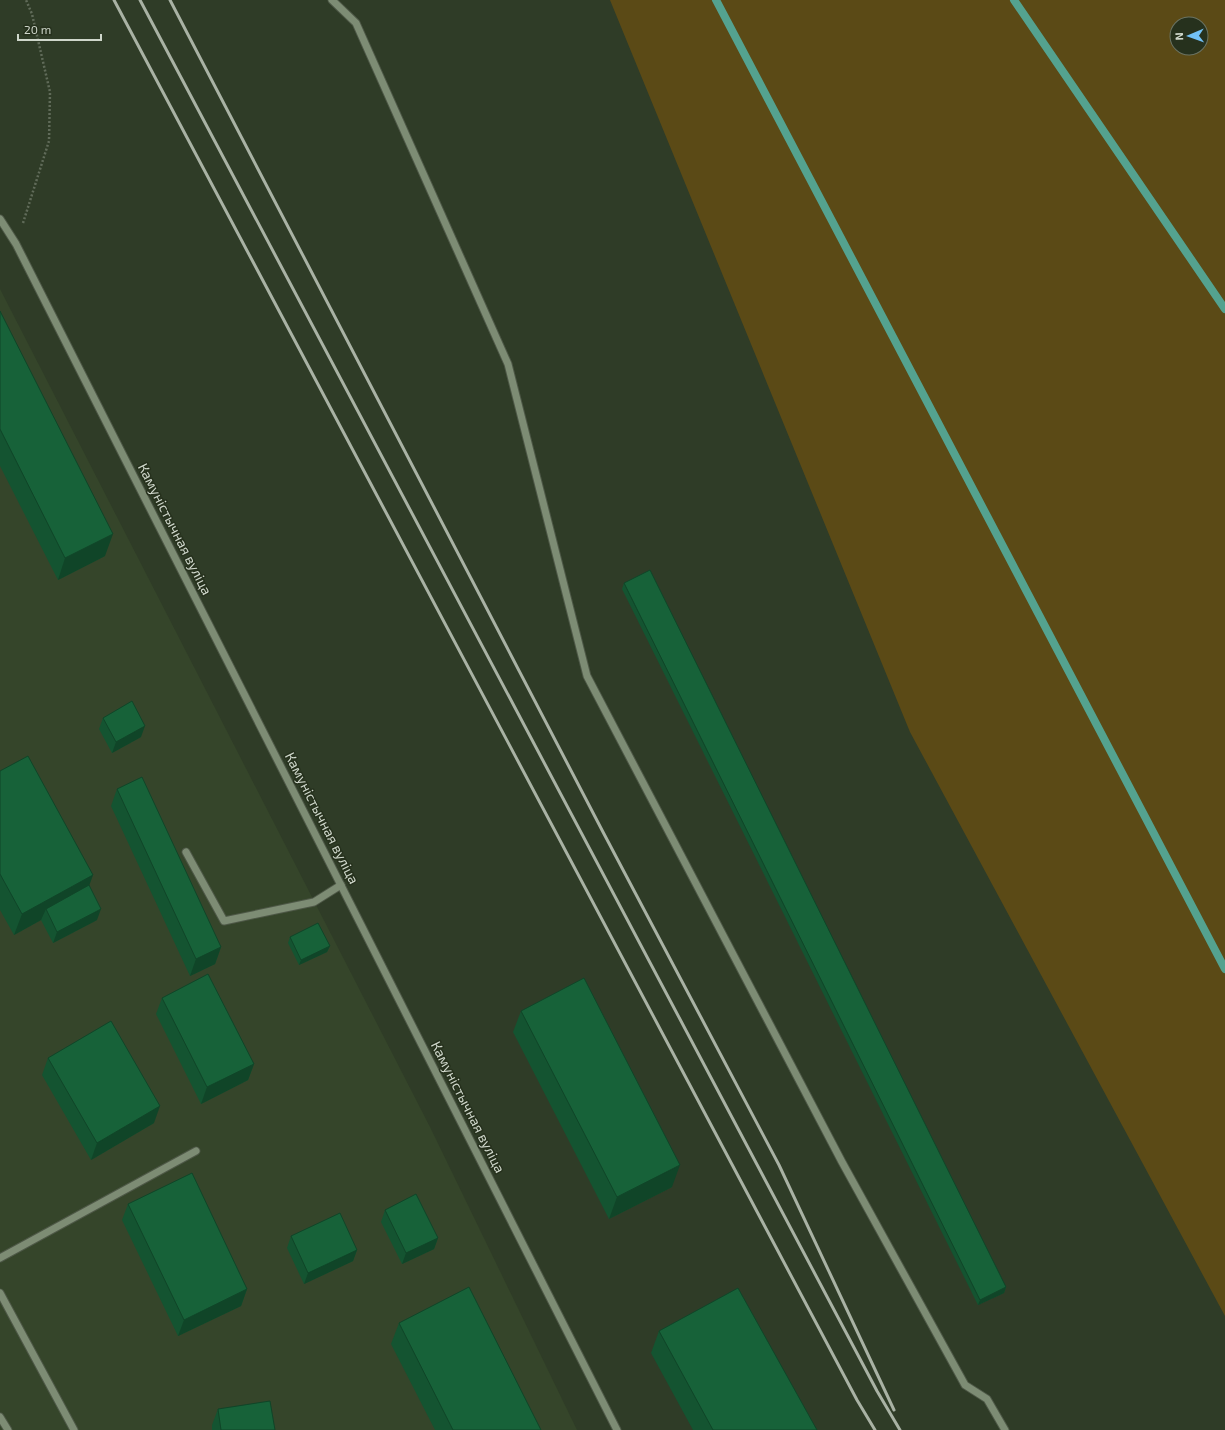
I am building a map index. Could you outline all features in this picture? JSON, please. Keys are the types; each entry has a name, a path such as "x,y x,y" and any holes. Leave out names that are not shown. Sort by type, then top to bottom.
{"street":[{"path":"332,0 356,23 508,364 587,676 842,1162 965,1385 987,1399 1005,1430"},
{"name":"Камуністычная вуліца","path":"0,219 16,244 617,1430"},
{"path":"186,852 224,922 314,902 341,885"},
{"path":"0,1258 196,1151"},
{"path":"0,1293 74,1430"},
{"path":"0,1417 8,1430"}],"path":[{"path":"16,244 49,141 50,92 32,14 26,0"}],"shaded area":[{"path":"610,0 1225,0 1225,1316 910,732"},
{"path":"0,289 430,1127 577,1430 0,1430"}],"building":[{"path":"0,311 113,534 65,558 0,429"},
{"path":"650,570 1006,1287 980,1300 624,583"},
{"path":"132,701 145,726 116,742 103,718"},
{"path":"28,756 93,875 22,914 0,874 0,771"},
{"path":"142,777 221,947 196,959 117,789"},
{"path":"89,885 101,909 57,932 46,909"},
{"path":"318,923 330,946 301,960 290,937"},
{"path":"208,974 254,1064 207,1087 162,998"},
{"path":"584,978 680,1165 617,1197 521,1011"},
{"path":"111,1021 160,1106 97,1143 48,1058"},
{"path":"192,1173 247,1289 184,1320 128,1204"},
{"path":"416,1194 438,1238 406,1253 385,1210"},
{"path":"340,1213 357,1250 308,1273 291,1236"},
{"path":"469,1287 541,1430 453,1430 399,1323"},
{"path":"738,1288 817,1430 713,1430 659,1331"},
{"path":"270,1401 275,1430 221,1430 218,1409"}],"waterway":[{"path":"716,0 1225,969"},
{"path":"1014,0 1225,309"}],"railway":[{"path":"114,0 857,1400 875,1430"},
{"path":"140,0 877,1391 900,1430"},
{"path":"170,0 603,832 779,1165 894,1410"}]}
